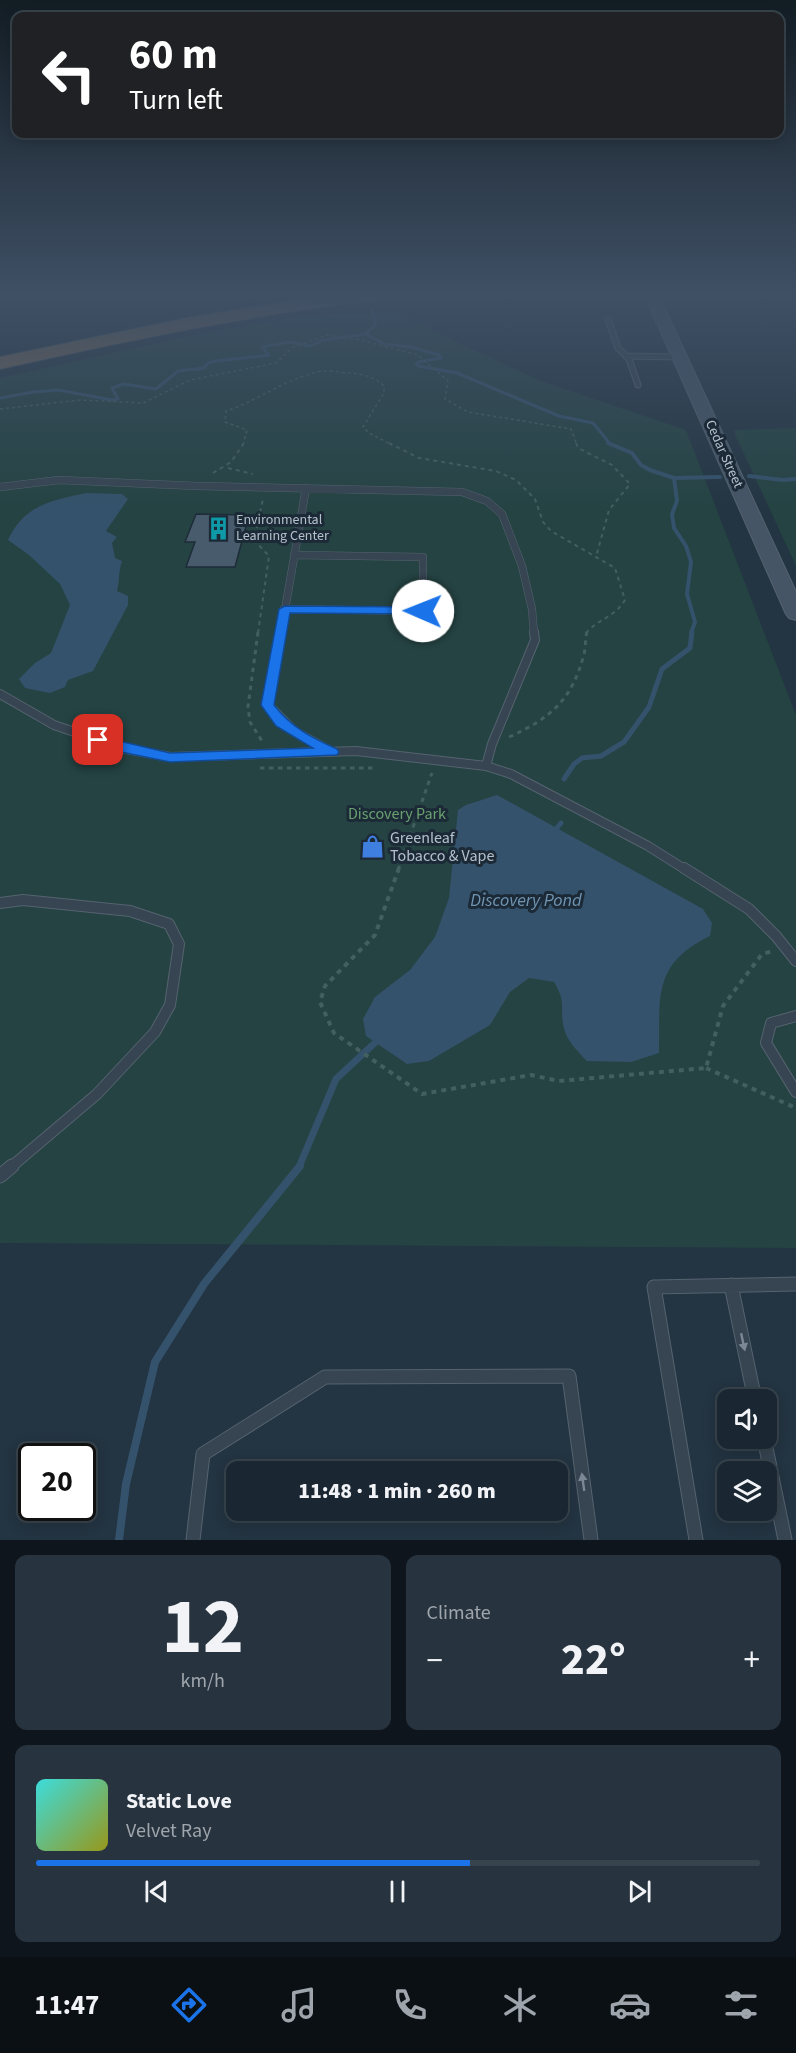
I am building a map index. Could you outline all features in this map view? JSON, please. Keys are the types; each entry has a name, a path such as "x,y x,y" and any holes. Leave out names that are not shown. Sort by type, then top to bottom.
{"main road":[{"name":"Cedar Street","path":"684,366 796,614"}],"lane":[{"path":"630,366 638,385"},
{"path":"0,487 19,482 51,479 266,488 462,492 487,501 502,514 522,566 532,609 535,640 492,744 486,766"},
{"path":"306,488 268,705 280,723 307,741 333,752"},
{"path":"285,609 423,611 423,557 294,555"},
{"path":"0,694 54,726 121,748 170,758 356,751 486,766 511,774 648,846 749,909 776,936 796,961"},
{"path":"0,903 23,900 130,911 169,924 179,944 170,1005 154,1032 97,1094 0,1176"},
{"path":"796,1017 771,1023 766,1043 796,1092"},
{"path":"696,1540 654,1287 796,1284"},
{"path":"731,1285 753,1389"},
{"path":"192,1540 203,1454 325,1377 569,1376 591,1540"},
{"path":"766,1449 785,1540"}],"path":[{"path":"0,409 80,400 143,403 190,380 261,366"},
{"path":"431,366 448,381 446,399 468,412 571,429 578,448 612,465 630,484 609,510 596,557"},
{"path":"208,474 232,465 248,430 225,422 226,411 242,406 269,390 319,371 359,374 377,379 384,386 384,393 363,428 369,433 419,458 496,471 516,480 535,498 543,522 551,531 566,542 615,568 625,600 620,610 611,618 590,628 586,633 587,642 572,688 559,709 534,726 492,744"},
{"path":"227,468 266,479 254,540 269,556 248,707 250,722 261,737 266,770"},
{"path":"256,768 266,770 381,767"},
{"path":"422,772 438,774"},
{"path":"432,773 375,935 325,986 320,1002 333,1033 422,1094 531,1075 559,1081 706,1068 796,1108"},
{"path":"706,1068 723,1006 762,954 777,950 771,942"}],"green space":[{"name":"Discovery Park","path":"55,366 508,366 541,381 686,430 796,715 796,1248 0,1243 0,378"},
{"path":"796,428 796,566 733,430"}],"water":[{"path":"87,493 122,494 128,499 106,531 117,537 112,543 115,558 122,561 117,591 128,596 128,605 93,671 68,680 65,687 50,693 25,688 19,679 35,663 51,653 70,605 60,584 29,555 8,540 22,519 40,506 62,498"},
{"name":"Discovery Pond","path":"497,795 703,909 712,923 710,936 678,958 663,984 659,1015 659,1053 631,1062 587,1061 566,1035 561,999 554,982 529,978 510,992 490,1025 429,1061 407,1064 366,1036 363,1019 375,997 410,970 435,937 449,898 458,810"}],"building":[{"name":"Environmental Learning Center","path":"196,514 249,515 235,567 186,567 195,542 185,542"}],"waterway":[{"path":"0,398 58,390 112,400 118,399 112,388 124,384 156,389 178,371 206,366"},
{"path":"418,366 457,373 559,416 593,423 610,444"},
{"path":"610,444 632,453 641,465 650,470 674,478"},
{"path":"749,476 782,480 796,479"},
{"path":"674,478 720,477"},
{"path":"674,478 677,501 672,514 674,528 686,546 691,562 687,594 695,622 691,633"},
{"path":"564,779 574,764 582,758 601,756 624,742 649,707 662,669 690,648 692,632"},
{"path":"552,834 561,823"},
{"path":"299,1167 336,1079 380,1038"},
{"path":"119,1540 126,1484 155,1362 204,1284 300,1166"}],"place":[{"name":"Environmental Learning Center","path":"218,528"},
{"name":"Greenleaf Tobacco & Vape","path":"372,847"}],"route":[{"path":"98,740 121,748 170,758 333,752 307,741 280,723 268,705 285,609 423,611"}]}
